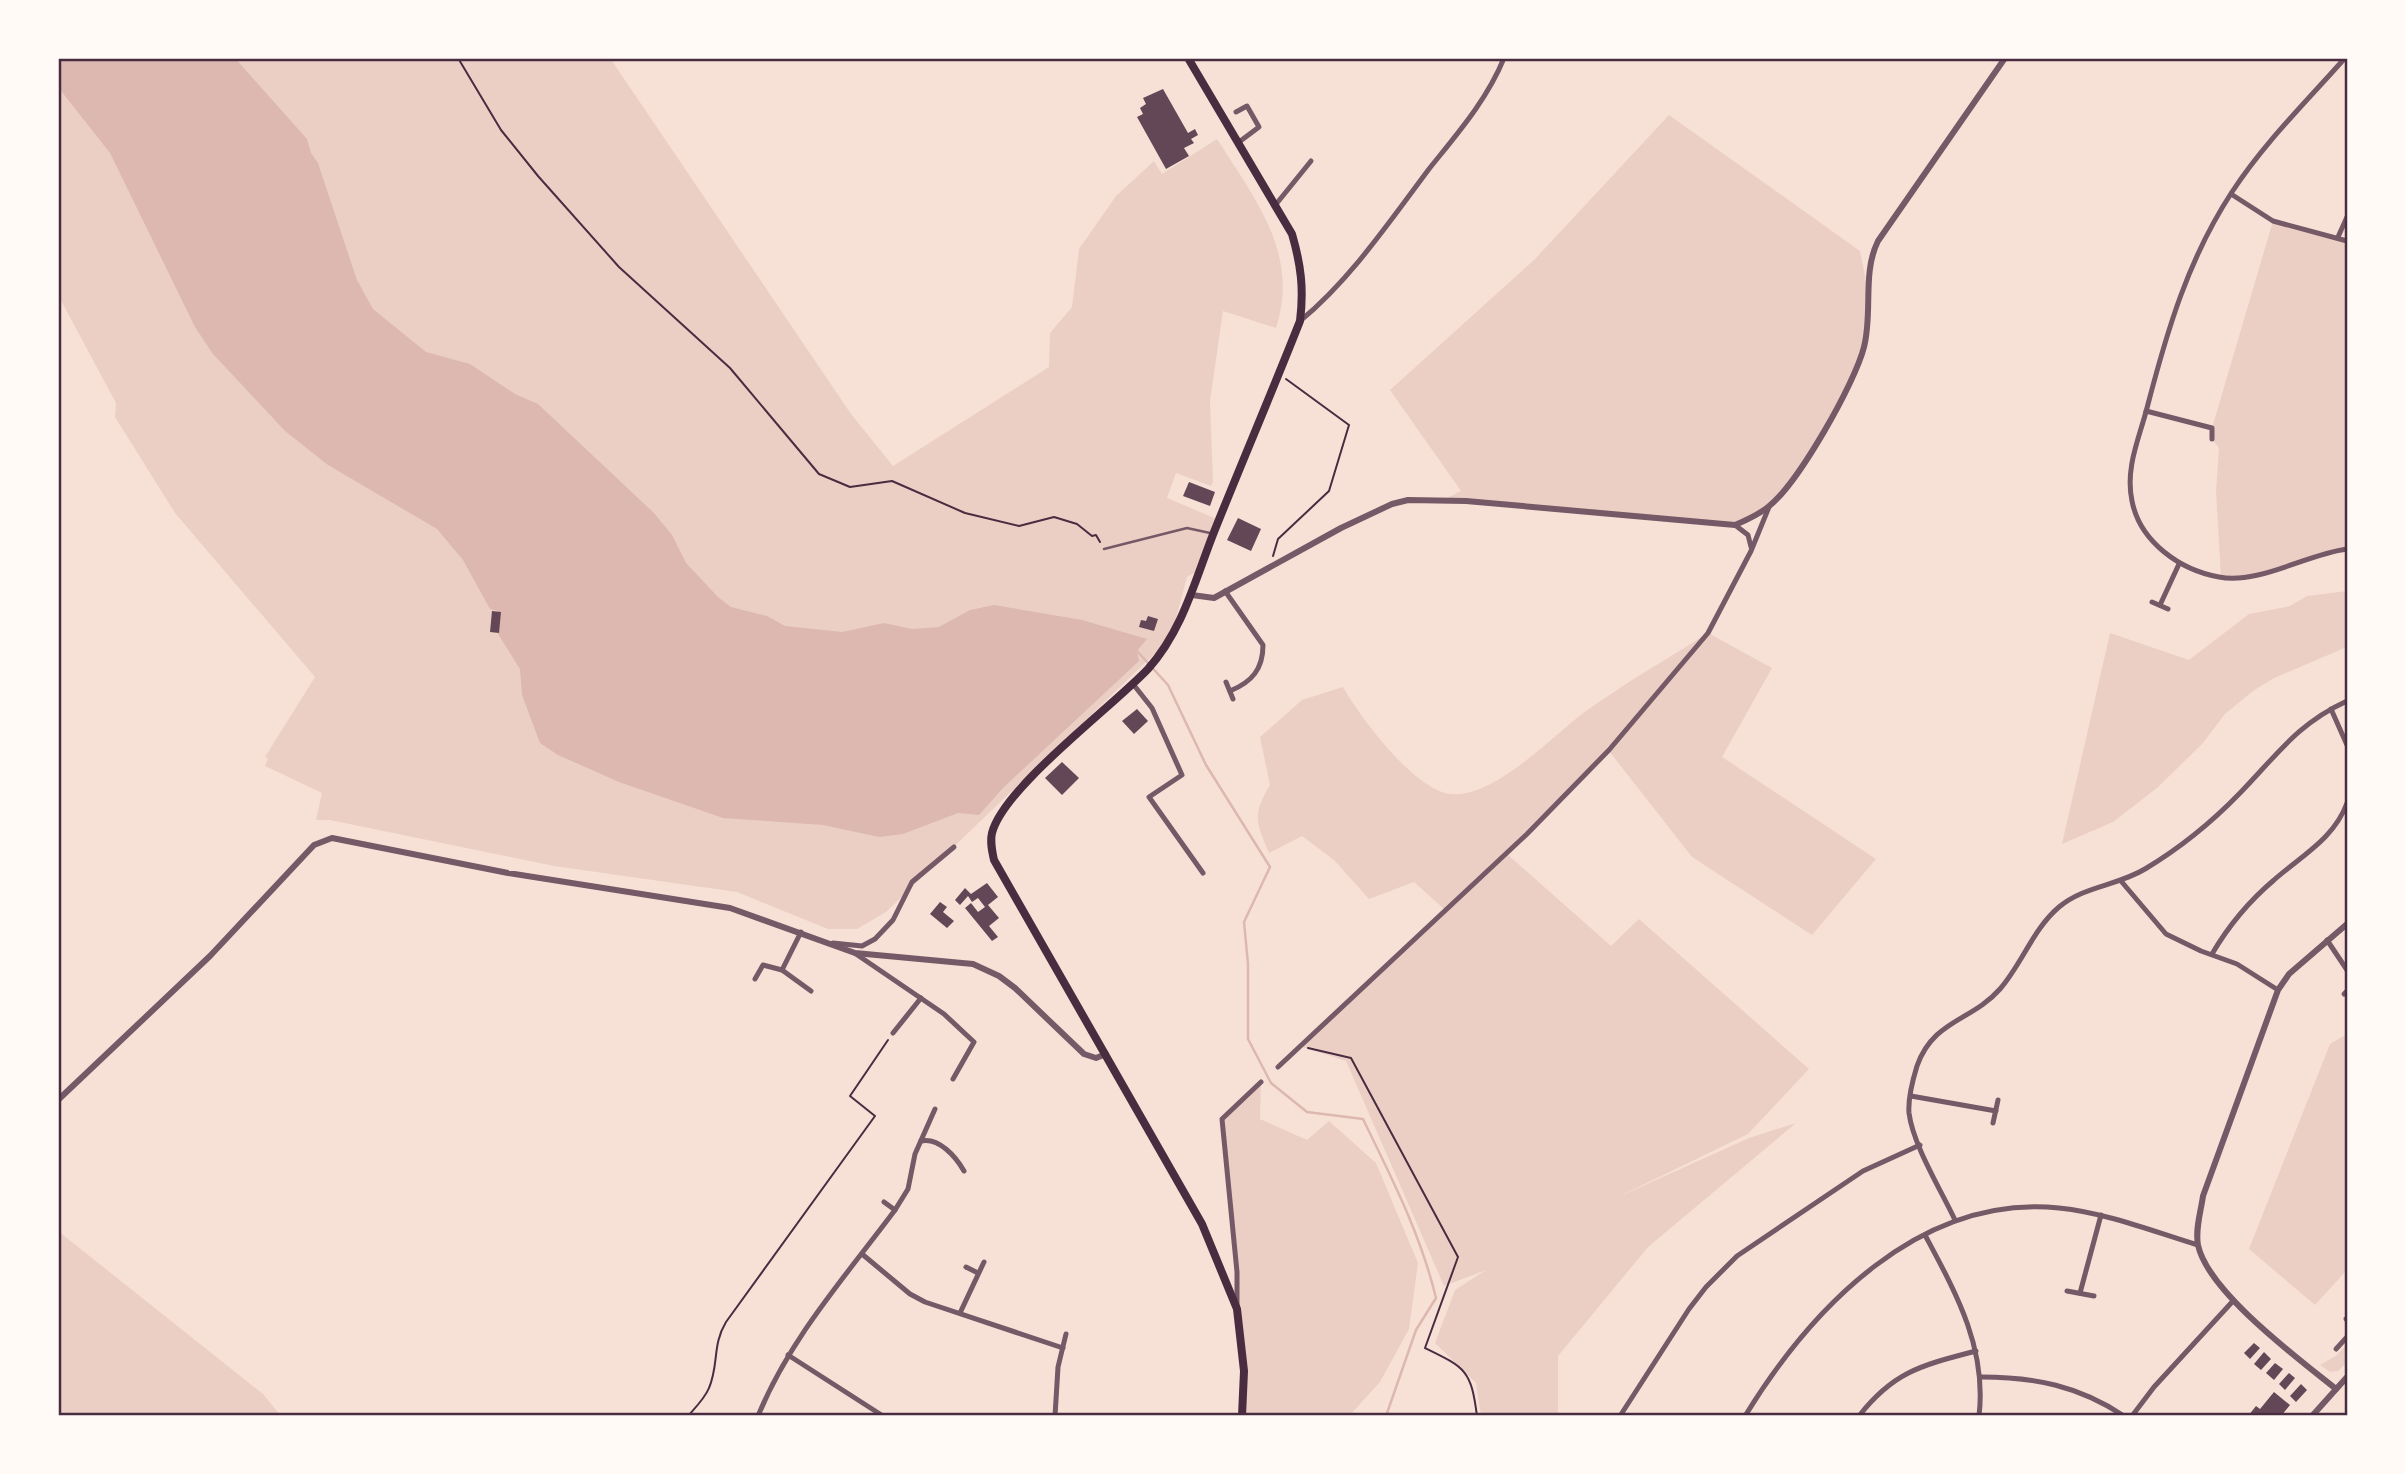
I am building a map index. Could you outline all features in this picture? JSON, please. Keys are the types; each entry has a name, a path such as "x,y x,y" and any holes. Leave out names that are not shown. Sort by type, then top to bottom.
{"main road":[{"path":"1188,58 1277,203 1292,234 1301,263 1304,290 1300,321 1213,534 1192,595 1171,638 1133,684 1009,801 992,839 994,860 1202,1224 1237,1308 1244,1371 1242,1416"}],"street":[{"path":"1300,321 1317,307 1411,194 1489,92 1504,58"},
{"path":"1278,1067 1530,831 1609,750 1708,632 1751,551 1769,507 1801,468 1834,413 1864,348 1869,315 1871,256 1878,241 2005,58"},
{"path":"2344,58 2271,139 2231,194 2197,254 2177,299 2133,454 2130,481 2132,503 2151,538 2179,564 2221,578 2243,578 2347,548"},
{"path":"1236,112 1247,106 1259,127 1239,142"},
{"path":"1277,203 1311,161"},
{"path":"2231,194 2273,221 2347,241"},
{"path":"2339,237 2347,217"},
{"path":"2146,411 2211,428 2212,439"},
{"path":"1192,595 1214,598 1270,565 1372,512 1392,504 1424,499 1735,525 1769,507"},
{"path":"1735,525 1748,535 1751,551"},
{"path":"2160,605 2179,564"},
{"path":"1225,592 1263,645 1260,669 1251,680 1230,691"},
{"path":"2152,602 2168,609"},
{"path":"1226,682 1233,699"},
{"path":"1133,684 1152,708 1182,775 1149,796 1203,873"},
{"path":"1955,1220 1920,1145 1909,1113 1917,1067 1926,1047 1937,1032 1988,1001 2000,989 2056,910 2071,898 2143,871 2190,838 2239,794 2306,723 2347,701"},
{"path":"2331,709 2347,745"},
{"path":"2212,954 2234,919 2276,878 2326,837 2347,803"},
{"path":"58,1100 210,956 323,840 339,839 508,873 730,908 833,943 855,953 944,1014 974,1042 953,1079"},
{"path":"833,943 862,946 875,939 893,920 912,882 954,847"},
{"path":"2121,881 2166,934 2237,964 2278,990"},
{"path":"2336,1389 2233,1301 2204,1259 2198,1245 2203,1196 2278,990 2289,974 2347,925"},
{"path":"782,970 801,932"},
{"path":"2327,940 2347,970"},
{"path":"855,953 973,964 999,976 1015,988 1084,1054 1096,1058 1106,1054"},
{"path":"755,979 763,965 782,970 811,991"},
{"path":"893,1033 921,998"},
{"path":"1237,1308 1237,1272 1222,1119 1261,1082"},
{"path":"1911,1096 1996,1111"},
{"path":"1993,1122 1998,1100"},
{"path":"758,1416 788,1355 818,1309 895,1210 908,1189 920,1142 935,1109"},
{"path":"920,1142 928,1140 949,1150 964,1171"},
{"path":"1620,1416 1673,1332 1721,1270 1863,1171 1920,1145"},
{"path":"884,1202 895,1210"},
{"path":"1745,1416 1786,1355 1812,1323 1875,1267 1925,1235 1955,1220 2032,1207 2101,1215 2198,1245"},
{"path":"2080,1293 2101,1215"},
{"path":"1925,1235 1964,1310 1981,1377 1979,1416"},
{"path":"862,1254 910,1294 1063,1348"},
{"path":"960,1313 984,1262"},
{"path":"966,1267 978,1273"},
{"path":"2067,1290 2094,1296"},
{"path":"2132,1416 2154,1387 2233,1301"},
{"path":"1055,1416 1058,1367 1066,1334"},
{"path":"2336,1349 2347,1337"},
{"path":"1859,1416 1885,1388 1905,1374 1925,1363 1976,1351"},
{"path":"788,1355 883,1416"},
{"path":"1981,1377 2039,1380 2067,1387 2096,1399 2124,1416"},
{"path":"2312,1416 2347,1377"}],"lane":[{"path":"1104,549 1187,528 1213,534"}],"path":[{"path":"458,58 501,131 538,176 619,267 730,368 820,474 850,487 892,481 965,513 1019,526 1054,517 1077,524 1092,536 1096,535 1104,549"},
{"path":"1270,565 1278,539 1329,491 1349,425 1279,374"},
{"path":"688,1416 709,1388 716,1357 715,1345 726,1322 875,1116 850,1096 893,1033"},
{"path":"1300,1046 1351,1058 1458,1257 1425,1348 1461,1366 1473,1389 1477,1416"}],"shaded area":[{"path":"58,58 610,58 851,414 893,466 1049,367 1050,333 1072,307 1079,249 1116,196 1154,161 1162,174 1217,139 1246,183 1270,228 1282,276 1282,301 1276,328 1223,311 1210,401 1213,482 1211,486 1176,473 1167,498 1219,520 1201,569 1187,577 1171,638 886,912 857,929 828,929 737,892 554,866 330,820 316,820 322,793 265,766 268,759 265,757 315,677 175,513 115,417 116,403 58,295"},
{"path":"58,58 235,58 307,139 311,153 318,163 357,280 373,309 426,352 470,364 515,394 538,404 654,513 672,535 686,563 731,607 767,616 785,626 842,632 884,623 912,629 939,627 970,610 994,605 1082,620 1147,639 1137,651 1139,661 1003,788 979,815 958,813 903,834 879,837 823,825 723,818 619,782 558,755 540,743 522,695 520,669 498,634 498,611 490,609 463,560 437,529 328,465 285,431 213,354 195,327 110,153 58,87"},
{"path":"1669,115 1860,251 1869,307 1866,335 1847,388 1816,446 1783,493 1768,507 1735,525 1445,499 1461,491 1390,390 1535,259"},
{"path":"2273,221 2347,241 2347,549 2243,578 2221,578 2216,492 2219,448 2212,439 2212,428"},
{"path":"2347,591 2347,647 2274,678 2253,691 2225,714 2202,744 2157,788 2113,822 2062,844 2110,633 2189,660 2249,614 2290,606 2307,596"},
{"path":"1708,633 1772,668 1722,757 1876,859 1812,935 1692,857 1609,751 1507,854 1611,946 1639,919 1809,1069 1748,1134 1616,1198 1749,1138 1796,1123 1648,1247 1558,1356 1558,1416 1481,1416 1476,1383 1435,1343 1455,1290 1486,1270 1444,1286 1346,1061 1300,1046 1444,909 1414,882 1369,899 1334,860 1302,836 1269,853 1258,819 1260,804 1270,785 1260,737 1302,700 1343,687 1375,733 1405,767 1437,790 1451,794 1468,793 1504,776 1586,711"},
{"path":"2347,1034 2347,1270 2315,1305 2249,1249 2330,1044"},
{"path":"1261,1082 1260,1119 1307,1140 1329,1121 1376,1163 1418,1263 1409,1329 1380,1382 1349,1416 1242,1416 1244,1371 1222,1119"},
{"path":"58,1231 263,1394 281,1416 58,1416"},
{"path":"2347,1344 2347,1362 2338,1371 2330,1372 2320,1365 2337,1355"}],"building":[{"path":"1163,89 1188,133 1195,129 1198,135 1191,139 1194,143 1184,148 1189,156 1166,169 1137,117 1143,114 1140,108 1146,104 1143,98"},
{"path":"1189,482 1215,492 1210,506 1183,496"},
{"path":"1238,518 1261,529 1251,551 1227,540"},
{"path":"492,611 501,612 499,633 490,632"},
{"path":"1148,616 1158,619 1154,631 1139,627 1141,620 1146,621"},
{"path":"1137,709 1148,721 1134,734 1122,721"},
{"path":"1062,762 1079,778 1062,795 1045,778"},
{"path":"987,883 998,897 988,905 999,918 989,926 998,937 992,941 965,908 971,903 978,912 985,907 978,898 972,902 968,896 960,905 955,900 965,888 971,894"},
{"path":"940,902 947,907 943,912 954,921 947,928 930,914"},
{"path":"2254,1343 2260,1348 2250,1359 2244,1353"},
{"path":"2264,1352 2271,1359 2261,1370 2254,1364"},
{"path":"2275,1363 2283,1369 2274,1380 2266,1373"},
{"path":"2289,1373 2295,1378 2285,1390 2279,1384"},
{"path":"2301,1384 2307,1390 2296,1402 2290,1396"},
{"path":"2274,1392 2290,1405 2281,1416 2248,1416 2256,1406 2260,1409"}],"waterway":[{"path":"1137,651 1168,685 1206,765 1270,867 1244,922 1248,964 1248,1039 1271,1083 1307,1112 1363,1119 1422,1251 1436,1298 1416,1330 1386,1416"}]}
